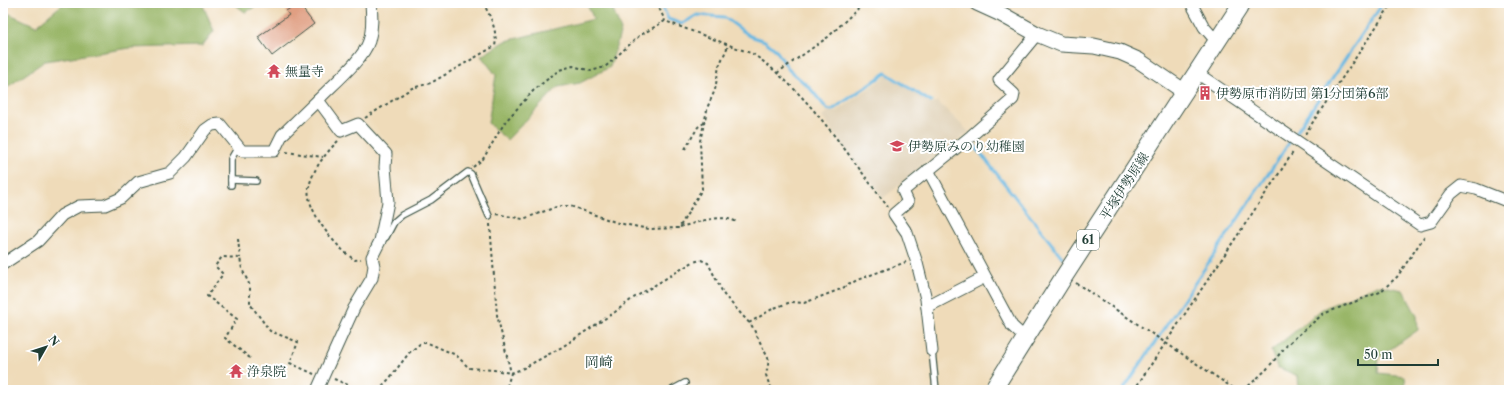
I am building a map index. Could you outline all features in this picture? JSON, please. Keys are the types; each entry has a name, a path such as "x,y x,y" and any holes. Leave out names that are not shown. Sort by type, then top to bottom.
{"main road":[{"name":"平塚伊勢原線","path":"993,390 1065,275 1242,3"}],"street":[{"path":"3,264 38,242 62,214 79,206 105,205 121,198 138,182 170,173 186,157 205,130 212,125 220,124 242,151 274,151 282,135 358,58 369,42 372,18 371,3"},
{"path":"977,3 1001,14 1037,34 1061,44 1094,46 1120,52 1138,60 1185,92"},
{"path":"1191,3 1204,26 1217,42"},
{"path":"932,351 927,307 916,258 907,233 894,214 908,202 903,191 971,136 1013,98 1014,94 999,80 1037,34"},
{"path":"1197,73 1299,144 1420,225 1431,222 1451,194 1461,186 1476,189 1509,202"},
{"path":"317,390 322,376 354,308 372,278 374,266 372,257 380,241 388,202 385,167 386,154 358,124 346,130 341,130 318,100"},
{"path":"928,170 1012,326 1026,339"},
{"path":"927,307 985,277"}],"lane":[{"path":"238,147 231,159 231,182 256,181"},
{"path":"380,241 386,237 394,222 402,215 431,200 468,172 471,174 489,216"},
{"path":"932,351 936,390"},
{"path":"672,390 685,383"}],"path":[{"path":"358,124 367,116 412,88 431,83 495,46 497,39 488,12 483,3"},
{"path":"657,3 665,21 728,46 753,54 777,73 806,100 894,214"},
{"path":"777,73 828,37 864,3"},
{"path":"1134,390 1392,3"},
{"path":"468,172 483,159 505,122 534,90 559,70 573,66 591,71 605,67 639,36 665,21"},
{"path":"679,228 702,189 700,141 708,106 715,90 719,66 728,46"},
{"path":"685,149 698,127 705,122"},
{"path":"346,130 345,135 323,157 309,188 310,205 324,229 347,255 355,260 372,257"},
{"path":"274,151 323,157"},
{"path":"506,390 511,373 497,315 489,216 497,214 523,219 559,206 570,206 618,223 649,228 679,228 709,219 732,219 738,223"},
{"path":"1244,390 1266,370 1288,344 1324,314 1380,292 1397,277 1427,233 1426,223"},
{"path":"238,239 240,258 250,286 250,304 270,330 298,342 290,363 360,390"},
{"path":"240,258 222,257 215,266 223,274 207,296 237,319 225,338 250,358"},
{"path":"749,322 774,308 791,302 804,303 841,289 857,280 916,258"},
{"path":"378,390 389,379 409,353 421,343 428,343 456,355 470,368 511,373 533,364 615,312 632,299 693,262 701,260 708,263 724,295 749,322 769,360 766,375 773,390"},
{"path":"1065,275 1236,390"}],"shaded area":[{"name":"伊勢原みのり幼稚園","path":"889,74 933,104 937,101 969,132 931,161 929,159 920,166 922,168 883,198 822,117 829,111 836,112"}],"green space":[{"path":"64,3 202,3 214,31 202,46 130,48 45,61 3,90 3,11 36,26"},
{"path":"233,3 263,3 245,12"},
{"path":"586,3 610,3 621,30 610,67 580,83 558,87 507,140 488,123 496,75 481,56 506,41 594,19"},
{"path":"1377,285 1403,290 1417,316 1418,330 1379,357 1378,373 1405,376 1406,390 1299,390 1298,376 1277,367 1271,351 1322,309"}],"building":[{"path":"298,3 314,24 272,56 258,37 289,15 286,11"}],"waterway":[{"path":"661,3 668,19 682,24 697,15 724,17 750,36 765,41 776,50 789,70 809,87 827,109 832,110 886,73 931,102"},
{"path":"1123,390 1383,3"},
{"path":"971,141 1062,257"}],"place":[{"name":"無量寺","path":"274,71"},
{"name":"伊勢原市消防団 第1分団第6部","path":"1205,93"},
{"name":"伊勢原みのり幼稚園","path":"897,146"},
{"name":"浄泉院","path":"236,371"}],"district":[{"name":"岡崎","path":"599,362"}]}
